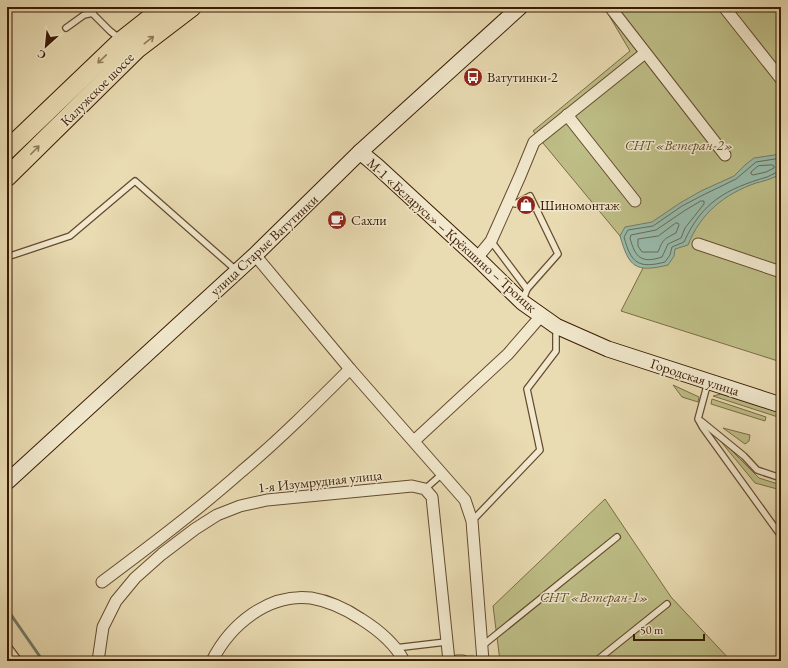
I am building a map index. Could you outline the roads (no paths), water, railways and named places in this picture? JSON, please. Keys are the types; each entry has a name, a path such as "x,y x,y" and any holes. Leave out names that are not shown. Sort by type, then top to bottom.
{"highway":[{"name":"Калужское шоссе","path":"7,150 122,40 164,7"},
{"name":"Калужское шоссе","path":"7,177 137,50 192,7"}],"main road":[{"name":"улица Старые Ватутинки","path":"7,482 255,255 360,152 520,7"},
{"name":"М-1 «Беларусь» – Крёкшино – Троицк","path":"360,152 477,258 524,295 542,316 556,326 608,349"},
{"name":"Городская улица","path":"608,349 781,405"}],"street":[{"path":"610,7 725,155"},
{"path":"724,7 781,79"},
{"path":"477,258 491,241 534,142 646,53"},
{"path":"567,115 636,202"},
{"path":"698,244 781,272"},
{"path":"255,255 350,369 465,500 472,521 482,646 480,660"},
{"path":"414,441 508,354 542,316"},
{"path":"102,582 164,535 242,472 350,369"},
{"name":"1-я Изумрудная улица","path":"98,661 103,627 116,602 135,578 195,528 217,516 240,506 267,500 412,486 425,490"},
{"path":"425,490 432,497 449,661"},
{"path":"212,661 219,648 231,632 246,619 260,609 278,602 295,598 311,598 333,604 355,615 372,626 394,648 404,661"},
{"path":"457,661 463,661"}],"lane":[{"path":"86,7 110,31 122,40"},
{"path":"66,28 84,15 93,13"},
{"path":"7,257 70,236 135,181 237,271"},
{"path":"491,241 524,295 558,254 530,196 515,204 509,201"},
{"path":"472,521 540,450 527,389 556,351 556,326"},
{"path":"708,382 698,420 781,536"},
{"path":"698,420 744,456 757,470 781,478"},
{"path":"425,490 442,474"},
{"path":"482,646 617,537"},
{"path":"596,661 667,604"},
{"path":"394,648 446,642"},
{"path":"7,645 19,661"}],"water":[{"path":"781,154 781,167 779,175 744,188 714,206 699,224 688,245 675,249 674,256 668,265 641,268 630,261 620,236 625,227 652,222 701,191 734,176 754,158"}],"waterway":[{"path":"7,609 43,661"}],"tunnel":[{"path":"463,661 475,660"}],"place":[{"name":"Ватутинки-2","path":"473,77"},
{"name":"Шиномонтаж","path":"526,205"},
{"name":"Сахли","path":"337,220"}],"park label":[{"name":"СНТ «Ветеран-2»","path":"679,145"},
{"name":"СНТ «Ветеран-1»","path":"594,597"}]}
